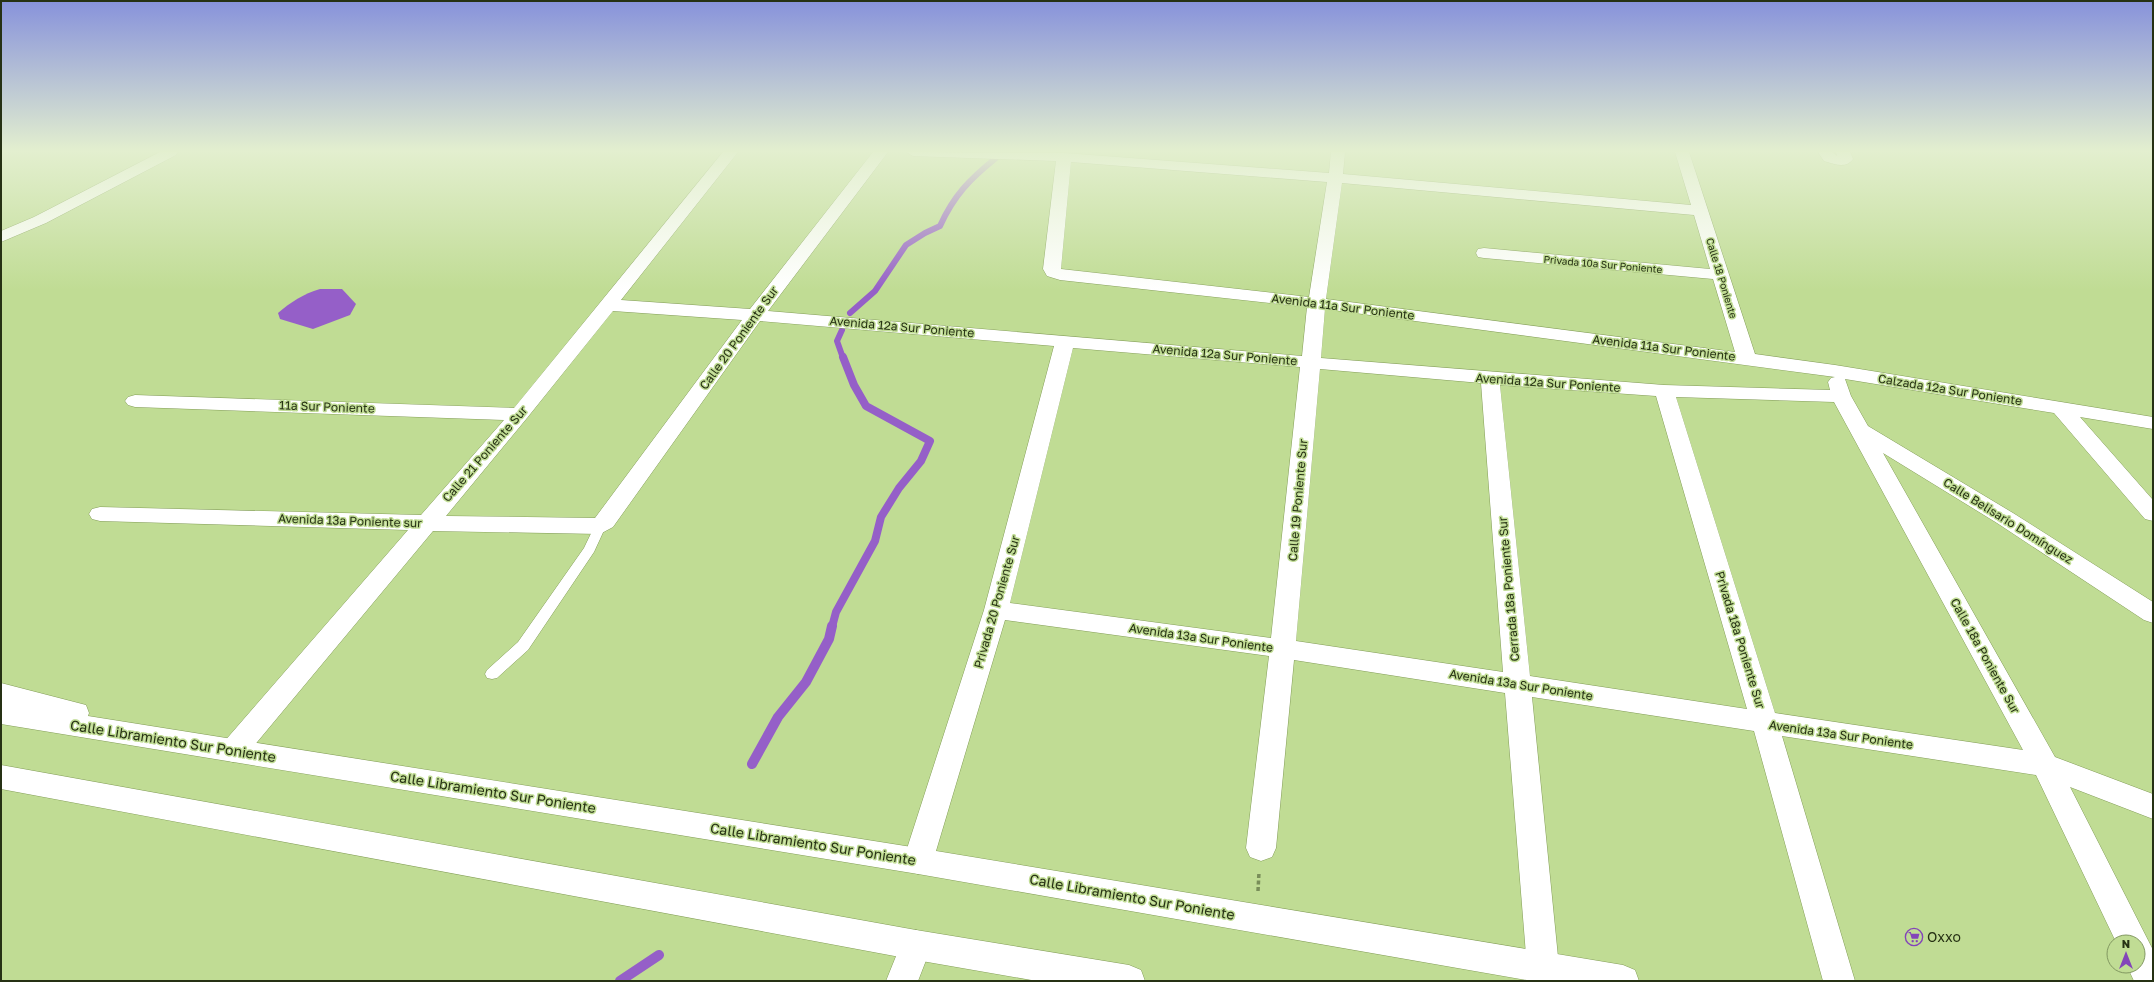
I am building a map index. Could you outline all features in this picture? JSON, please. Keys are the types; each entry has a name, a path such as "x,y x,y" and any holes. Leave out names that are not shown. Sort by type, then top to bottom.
{"street":[{"path":"1,237 40,220 83,198"},
{"name":"Calle 21 Poniente Sur","path":"220,748 425,523 520,414 694,198"},
{"name":"Calle 20 Poniente Sur","path":"600,526 605,522 755,315 846,198"},
{"name":"Avenida 11a Sur Poniente","path":"1060,198 1052,268 1054,272 1060,275 1317,303 1747,359"},
{"name":"Calle 19 Poniente Sur","path":"1261,848 1284,649 1317,303 1333,198"},
{"path":"1555,198 1701,211"},
{"name":"Calle 18 Poniente","path":"1697,198 1747,359"},
{"name":"Privada 10a Sur Poniente","path":"1484,253 1721,275"},
{"name":"Avenida 12a Sur Poniente","path":"609,305 755,315 1490,378 1664,391 1842,396"},
{"name":"Privada 20 Poniente Sur","path":"918,861 996,610 1065,341"},
{"name":"Calzada 12a Sur Poniente","path":"1747,359 1835,371 2153,424"},
{"name":"Calle 18a Poniente Sur","path":"1835,371 1842,396 2045,765 2128,934"},
{"name":"Cerrada 18a Poniente Sur","path":"1490,378 1543,968"},
{"name":"Privada 18a Poniente Sur","path":"1664,391 1765,723 1839,981"},
{"name":"11a Sur Poniente","path":"135,401 520,414"},
{"path":"2061,408 2153,514"},
{"name":"Calle Belisario Domínguez","path":"1861,430 2005,518 2153,614"},
{"name":"Avenida 13a Poniente sur","path":"100,514 600,526"},
{"name":"Avenida 13a Sur Poniente","path":"996,610 1284,649 2045,765 2153,807"},
{"path":"1,693 220,748"},
{"name":"Calle Libramiento Sur Poniente","path":"1,713 918,861 1623,981"},
{"path":"5,783 1129,981"},
{"path":"902,981 916,944"},
{"path":"2146,971 2151,981"}],"lane":[{"path":"492,674 523,646 590,549 600,526"}],"path":[{"path":"1256,918 1261,848"}],"shaded area":[{"path":"320,289 342,289 356,304 350,315 313,329 280,319 278,313 288,305 303,296"}],"waterway":[{"path":"850,313 875,291 906,245 925,233 940,226 956,198"},
{"path":"842,330 837,341 843,358"},
{"path":"832,627 836,612 875,541 881,517 899,488 921,461 930,441 866,406 854,385 843,357"},
{"path":"752,764 778,717 806,682 829,639 832,626"},
{"path":"620,981 659,955"}],"place":[{"name":"Oxxo","path":"1914,937"}]}
